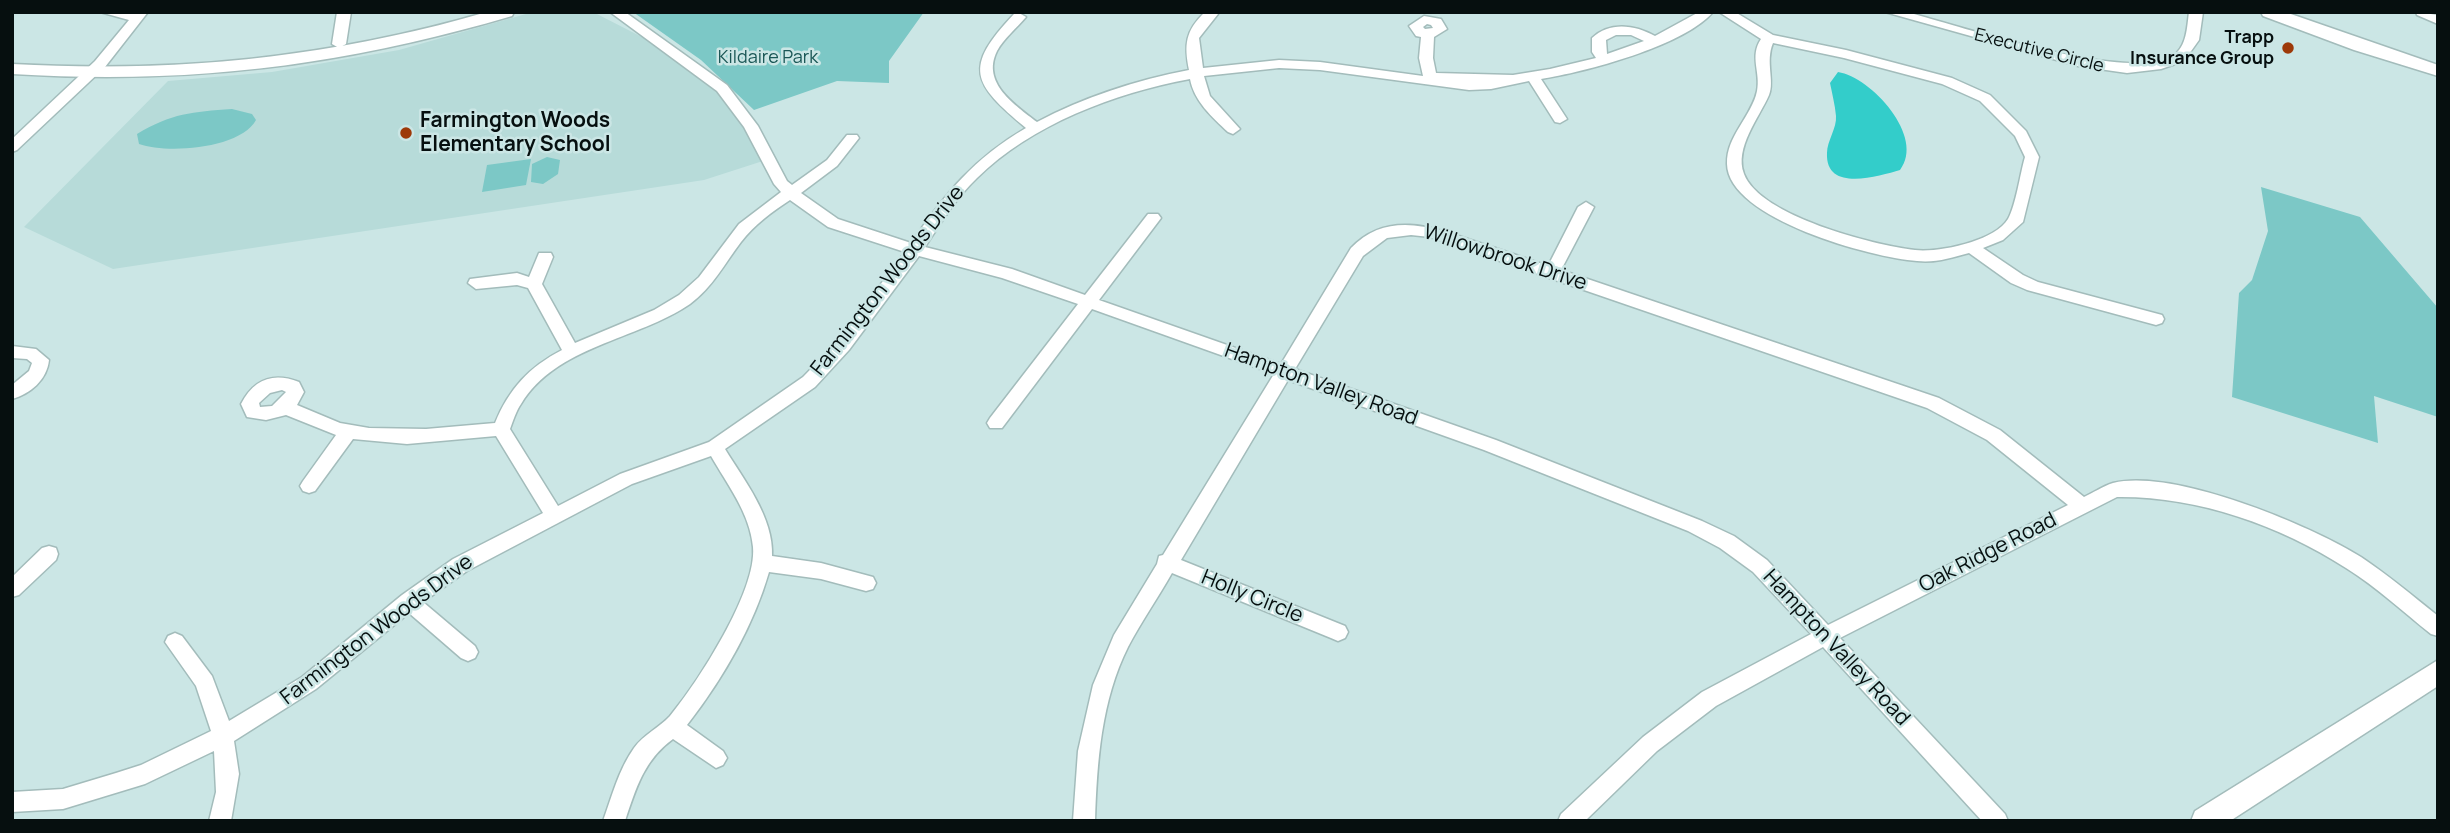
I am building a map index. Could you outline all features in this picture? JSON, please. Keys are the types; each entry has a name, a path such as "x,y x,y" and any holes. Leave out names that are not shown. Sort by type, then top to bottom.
{"main road":[{"path":"12,57 95,69 223,59 339,44 472,12"},
{"path":"12,69 95,69 167,74 291,61 412,39 506,12"},
{"path":"2269,12 2360,46 2438,71"},
{"path":"2205,821 2438,672"}],"street":[{"path":"106,12 139,15"},
{"path":"339,44 344,12"},
{"name":"Hampton Valley Road","path":"616,12 722,88 751,126 766,160 790,193 833,223 997,271 1088,302 1490,445 1708,531 1760,566 1997,821"},
{"name":"Farmington Woods Drive","path":"1654,41 1687,12"},
{"name":"Farmington Woods Drive","path":"12,802 62,799 116,783 157,768 223,736 309,683 410,601 460,565 626,478 715,447 793,394 822,370 975,171 998,153 1037,130 1120,92 1197,73 1291,64 1456,86 1501,84 1513,79 1605,61 1678,33 1707,12"},
{"path":"1725,12 1769,38 1846,54 1972,90 2002,113 2027,143 2031,163 2015,222 1998,236 1971,247 1928,256 1879,249 1791,222 1760,204 1738,179 1735,153 1764,91 1761,58 1769,38"},
{"name":"Executive Circle","path":"1891,12 2083,63 2127,69 2161,65 2179,58 2192,40 2196,12"},
{"path":"2422,12 2438,20"},
{"path":"15,142 95,69 139,15"},
{"path":"1211,15 1198,26 1191,41 1190,52 1197,73 1198,87 1233,129"},
{"path":"1019,17 991,46 985,60 986,78 993,93 1037,130"},
{"path":"1605,61 1598,45 1599,38 1607,33 1628,30 1654,41"},
{"path":"1428,34 1426,58 1431,81"},
{"path":"1533,77 1560,119"},
{"path":"553,514 501,429 507,407 523,384 544,367 630,328 684,299 700,286 740,233 755,218 831,164 852,138"},
{"path":"1552,273 1586,207"},
{"path":"996,423 1153,218"},
{"name":"Willowbrook Drive","path":"1084,821 1088,744 1102,687 1121,641 1363,243 1382,233 1401,229 1432,232 1955,412 2007,442 2080,505"},
{"path":"1971,247 2017,279 2033,286 2156,319"},
{"path":"534,284 545,257"},
{"path":"476,283 517,279 534,284 572,353"},
{"path":"12,352 36,355 42,366 34,378 12,393"},
{"path":"285,407 348,432 433,436 501,429"},
{"path":"309,486 348,432"},
{"path":"614,821 634,769 647,748 673,727 690,706 721,654 753,593 763,563 763,548 749,506 715,447"},
{"name":"Oak Ridge Road","path":"1569,821 1679,720 1736,684 2080,505 2115,490 2144,488 2177,492 2307,537 2354,563 2438,628"},
{"path":"12,589 49,554"},
{"name":"Holly Circle","path":"1167,562 1338,632"},
{"path":"763,563 821,571 866,583"},
{"path":"410,601 468,652"},
{"path":"174,642 205,682 223,736 228,785 220,821"},
{"path":"673,727 716,758"}],"shaded area":[{"path":"533,12 593,12 681,57 722,88 766,160 704,180 113,269 24,227 168,81 272,72 399,50"},
{"path":"1838,72 1865,85 1891,110 1906,141 1906,157 1900,170 1855,179 1844,178 1835,173 1829,165 1827,148 1836,116 1830,83"}],"green space":[{"name":"Kildaire Park","path":"633,12 924,12 889,61 889,83 837,81 754,110 701,60"},
{"path":"232,109 252,114 256,120 248,130 235,137 202,147 167,149 139,144 137,134 161,122 194,113"},
{"path":"547,157 560,160 558,174 543,184 531,182 532,164"},
{"path":"531,159 526,185 482,192 487,165"},
{"path":"2261,187 2360,217 2438,308 2438,417 2374,396 2378,443 2232,397 2239,293 2252,280 2268,231"}],"place":[{"name":"Trapp Insurance Group","path":"2288,48"},
{"name":"Farmington Woods Elementary School","path":"406,133"}]}
